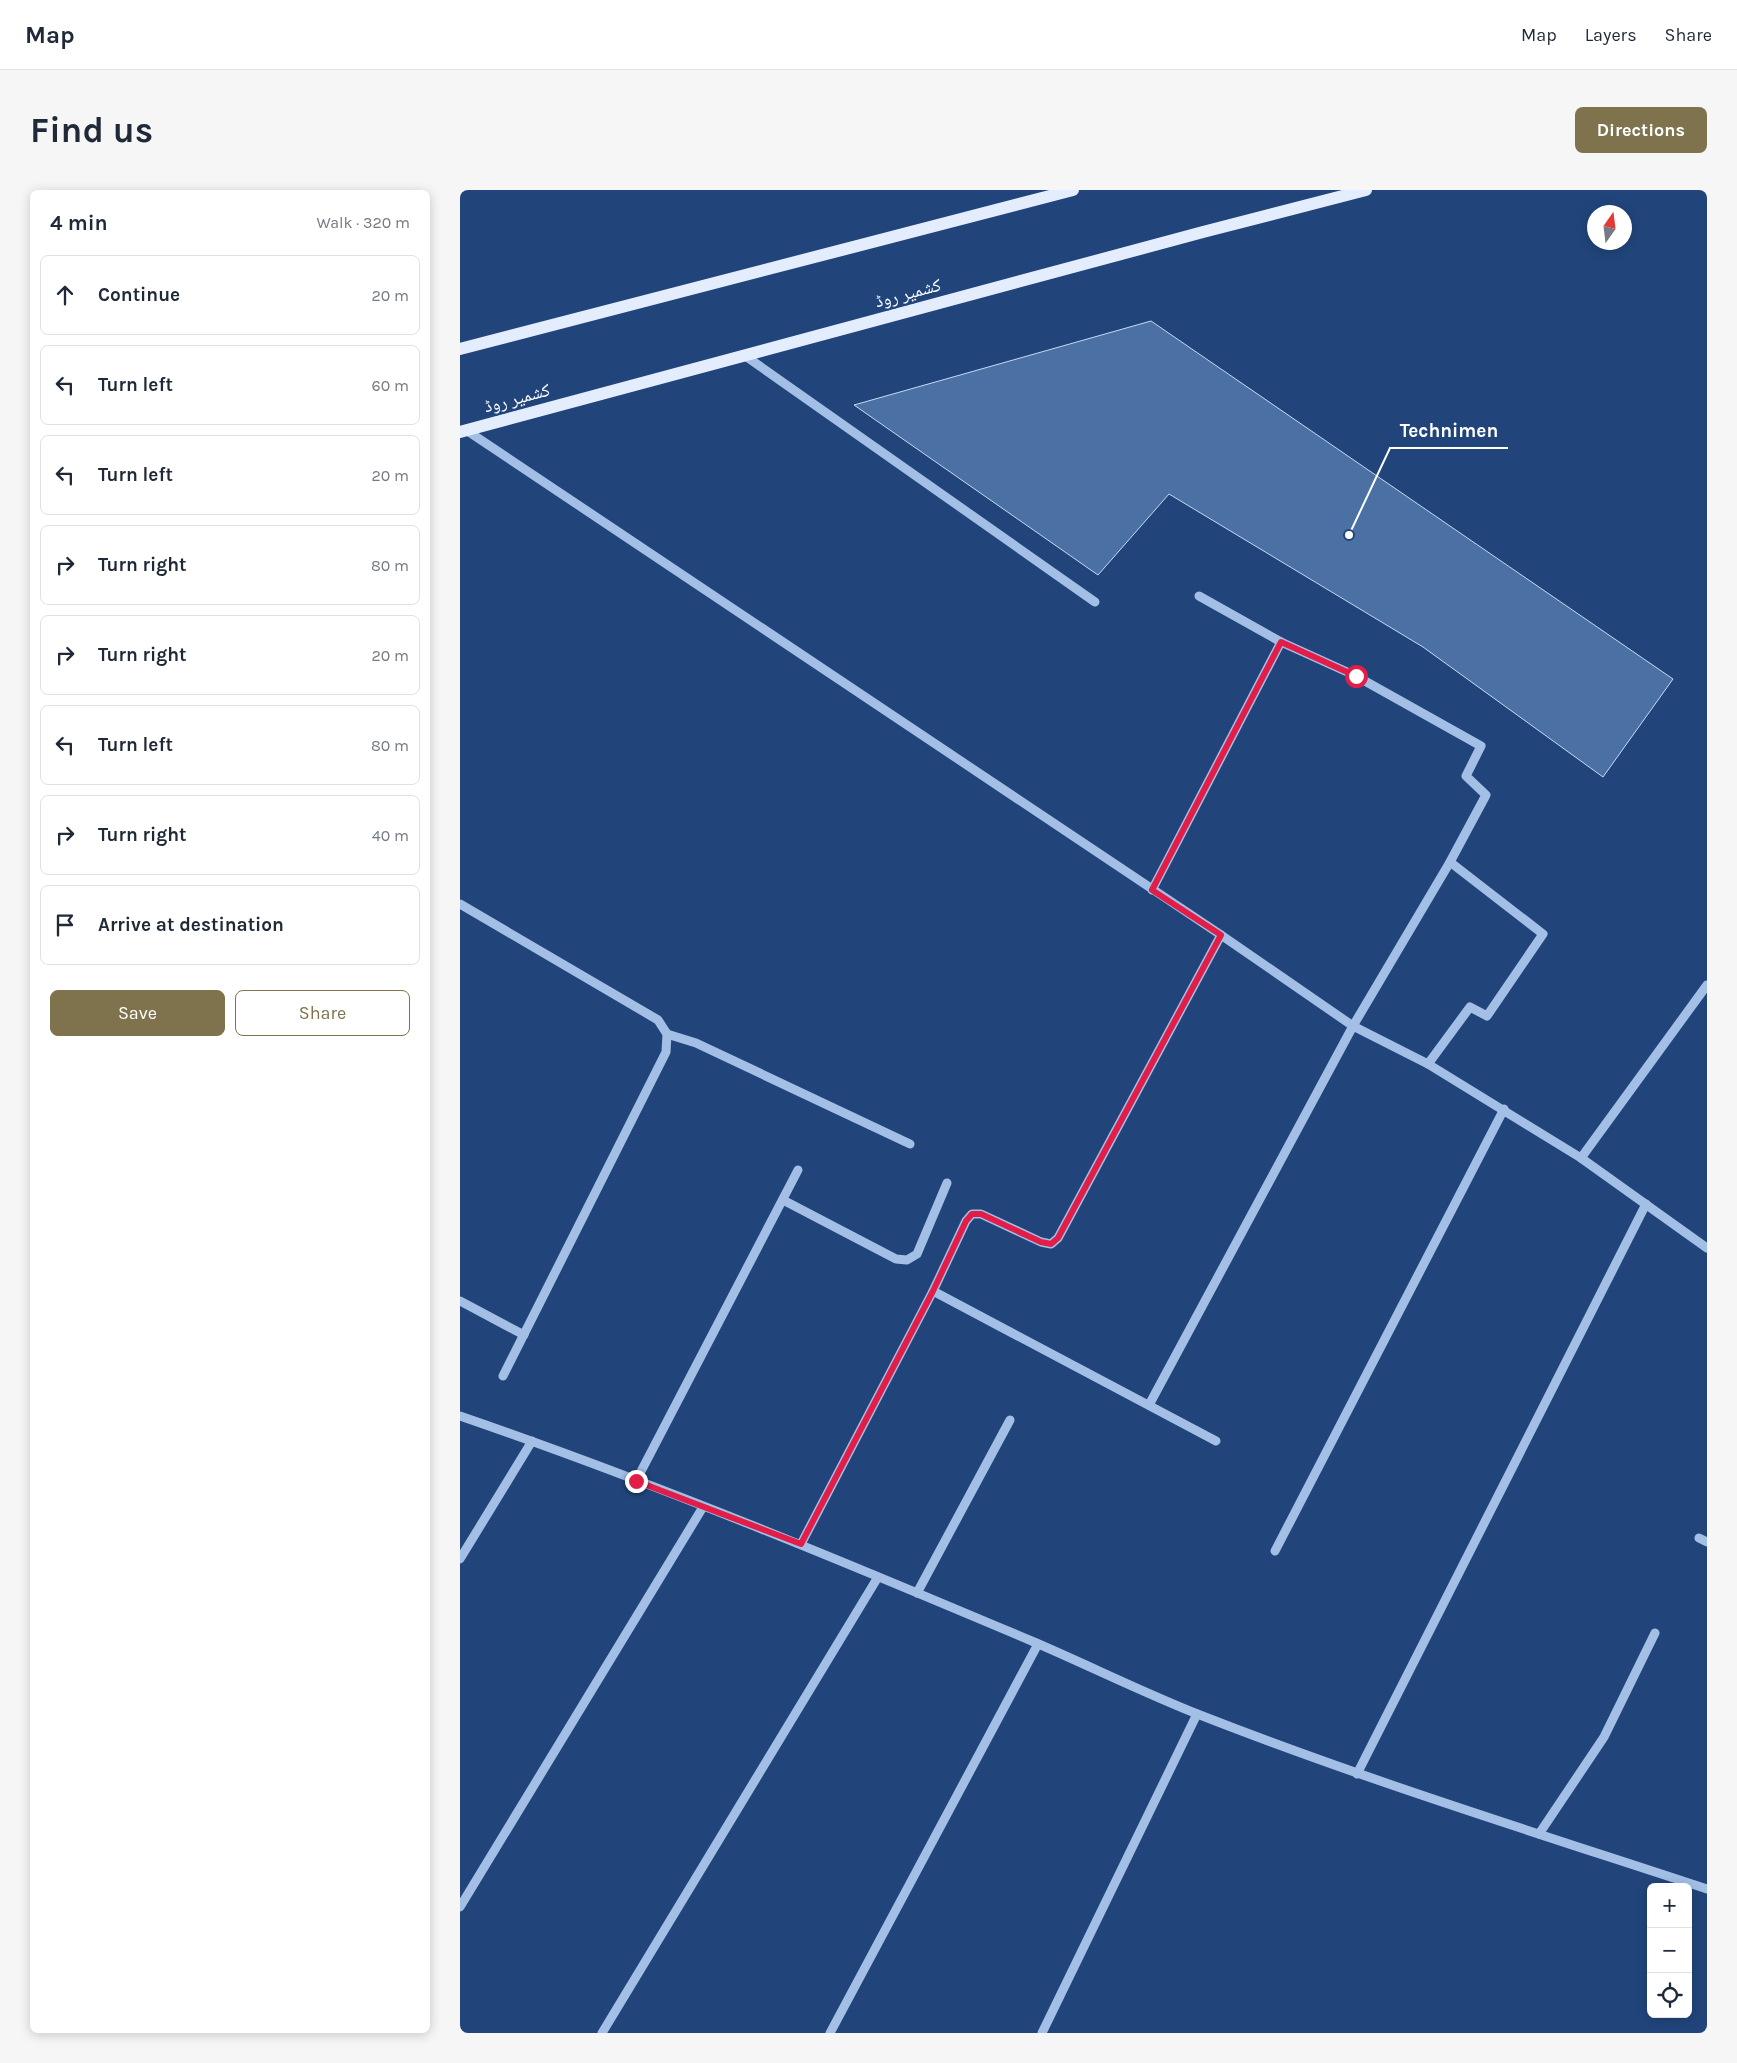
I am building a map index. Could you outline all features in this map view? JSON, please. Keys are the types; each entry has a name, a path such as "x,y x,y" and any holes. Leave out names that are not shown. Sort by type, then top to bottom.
{"main road":[{"path":"460,349 1072,190"},
{"name":"کشمیر روڈ","path":"463,431 1202,232 1366,190"}],"street":[{"path":"744,355 1095,602"},
{"path":"463,431 1221,935 1353,1026 1428,1064 1504,1109 1581,1158 1707,1248"},
{"path":"1150,1405 1353,1026 1450,862 1486,795 1466,776 1481,746 1356,676 1281,642 1199,596"},
{"path":"1152,890 1281,642"},
{"path":"1428,1064 1470,1007 1487,1016 1543,934 1450,862"},
{"path":"460,904 658,1020 667,1034 666,1052 503,1376"},
{"path":"801,1544 933,1291 966,1221 972,1214 981,1214 1041,1242 1051,1244 1058,1238 1221,935"},
{"path":"1581,1158 1707,985"},
{"path":"667,1034 696,1043 910,1144"},
{"path":"1275,1551 1504,1109"},
{"path":"636,1481 798,1170"},
{"path":"783,1200 896,1259 907,1260 916,1254 947,1182"},
{"path":"1357,1774 1646,1204"},
{"path":"933,1291 1216,1441"},
{"path":"460,1301 524,1334"},
{"path":"460,1416 532,1441 801,1544 1038,1644 1197,1714 1357,1774 1707,1889"},
{"path":"917,1593 1010,1420"},
{"path":"460,1560 532,1441"},
{"path":"460,1908 703,1507"},
{"path":"602,2033 878,1577"},
{"path":"1539,1834 1604,1737 1654,1633"},
{"path":"830,2033 1038,1644"},
{"path":"1042,2033 1197,1714"}],"building":[{"path":"1151,321 1673,679 1603,777 1423,647 1169,494 1098,575 854,405"}],"place":[{"name":"Technimen","path":"1349,535"}],"route":[{"path":"636,1481 801,1544 933,1291 966,1221 972,1214 981,1214 1041,1242 1051,1244 1058,1238 1221,935 1152,890 1281,642 1356,676"}]}
